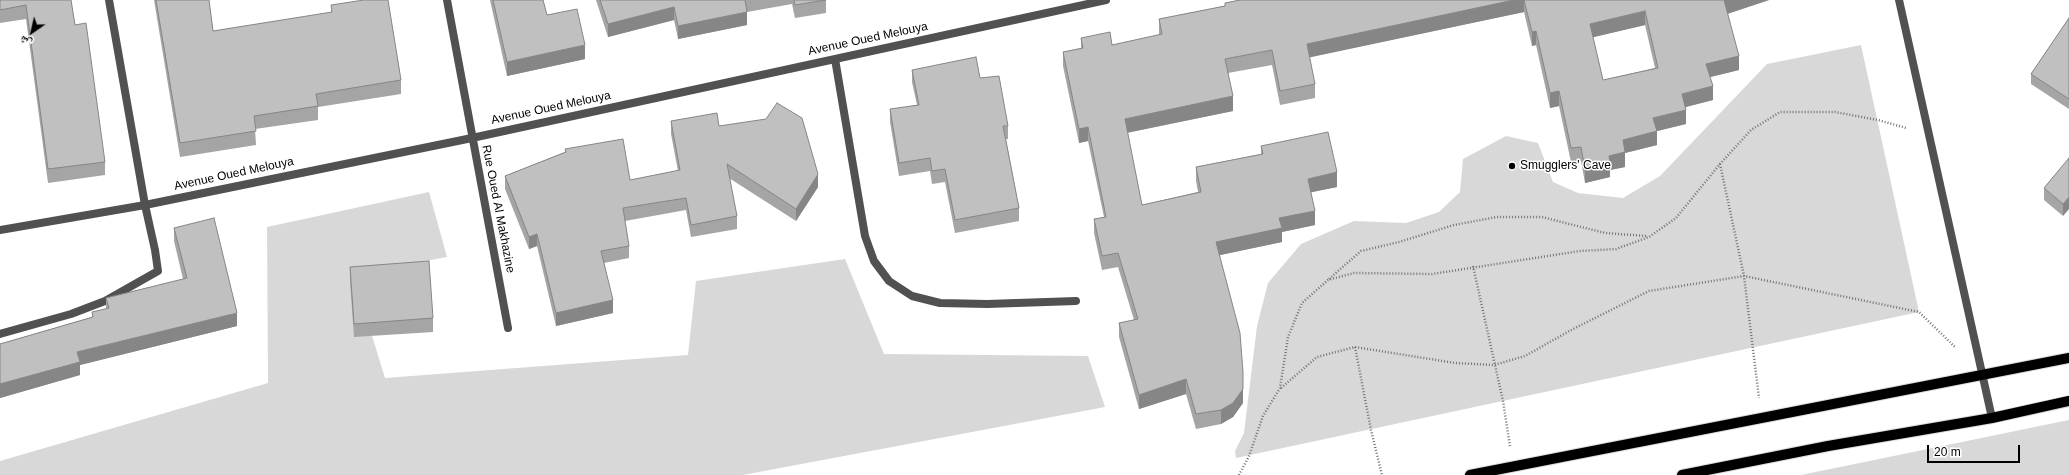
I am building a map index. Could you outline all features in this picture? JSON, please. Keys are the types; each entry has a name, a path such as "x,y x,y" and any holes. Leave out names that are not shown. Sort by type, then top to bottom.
{"main road":[{"path":"1470,475 2069,358"},
{"path":"1682,475 1828,446 1992,418 2069,401"}],"street":[{"path":"0,334 71,314 105,301 158,271 109,0"},
{"name":"Rue Oued Al Makhazine","path":"447,0 508,328"},
{"name":"Avenue Oued Melouya","path":"0,230 145,205 472,138 1106,0"},
{"path":"1899,0 1992,418"},
{"path":"836,59 865,236 874,261 889,282 912,296 940,303 986,304 1076,302"}],"path":[{"path":"1328,280 1354,273 1432,274 1473,266 1616,248 1649,236 1676,218 1720,164 1751,130 1780,112 1835,112 1878,120 1930,136"},
{"path":"1720,164 1744,276 1761,418"},
{"path":"1280,388 1288,337 1302,304 1361,250 1399,242 1454,225 1497,217 1542,217 1605,233 1649,236"},
{"path":"1473,266 1503,401 1512,467"},
{"path":"1240,475 1249,456 1262,416 1280,388 1317,357 1355,347 1455,363 1494,365 1525,356 1572,329 1649,291 1744,276 1919,312 1956,348"},
{"path":"1355,347 1371,430 1382,475"}],"shaded area":[{"path":"1861,45 1919,312 1236,458 1235,451 1244,433 1257,326 1268,283 1301,244 1354,221 1406,223 1439,212 1460,192 1463,159 1506,136 1538,143 1553,182 1578,193 1623,198 1660,176 1767,64"},
{"path":"429,192 447,257 353,274 385,378 688,355 696,281 845,259 884,354 1088,356 1105,407 743,475 0,475 0,461 268,383 267,227"},
{"path":"2069,420 2069,475 1801,475"}],"building":[{"path":"0,0 71,0 75,25 86,23 105,162 48,169 26,5 0,10"},
{"path":"156,0 209,0 213,31 332,12 331,5 364,0 388,0 401,80 316,94 318,106 254,116 256,131 180,143"},
{"path":"493,0 543,0 547,15 577,9 585,45 507,62"},
{"path":"600,0 745,0 747,12 678,26 674,7 608,24"},
{"path":"794,0 826,0 795,5"},
{"path":"1240,0 1514,0 1307,44 1315,84 1280,91 1272,50 1225,59 1233,96 1125,119 1142,205 1201,192 1196,167 1263,154 1261,146 1328,132 1337,172 1308,179 1315,211 1279,218 1282,228 1216,242 1240,333 1243,389 1233,403 1221,410 1196,414 1186,379 1139,395 1119,323 1138,319 1118,253 1102,256 1094,219 1106,217 1088,127 1079,129 1063,52 1083,48 1081,38 1110,32 1112,45 1162,34 1159,19 1225,6 1225,3"},
{"path":"1524,0 1724,0 1739,56 1706,64 1713,86 1682,94 1686,110 1653,118 1657,131 1623,140 1625,152 1609,156 1610,163 1585,169 1581,147 1571,148 1559,91 1550,93 1536,31 1532,32","holes":["1645,11 1658,68 1603,80 1590,24"]},
{"path":"2069,18 2069,99 2031,74"},
{"path":"976,57 980,78 999,76 1008,126 1003,126 1019,208 955,220 945,169 932,171 930,158 899,163 890,109 919,105 912,70"},
{"path":"777,103 802,118 818,174 796,209 727,164 737,216 691,225 686,198 623,208 629,246 601,251 613,300 556,313 537,234 529,237 505,176 566,152 565,149 623,139 630,180 680,170 671,121 717,113 719,126 766,119"},
{"path":"2069,158 2069,197 2063,204 2044,188"},
{"path":"214,218 237,313 77,352 80,362 0,384 0,344 93,317 92,312 109,308 106,298 187,278 174,228"},
{"path":"429,261 433,318 354,324 350,267"}],"place":[{"name":"Smugglers' Cave","path":"1512,166"}]}
